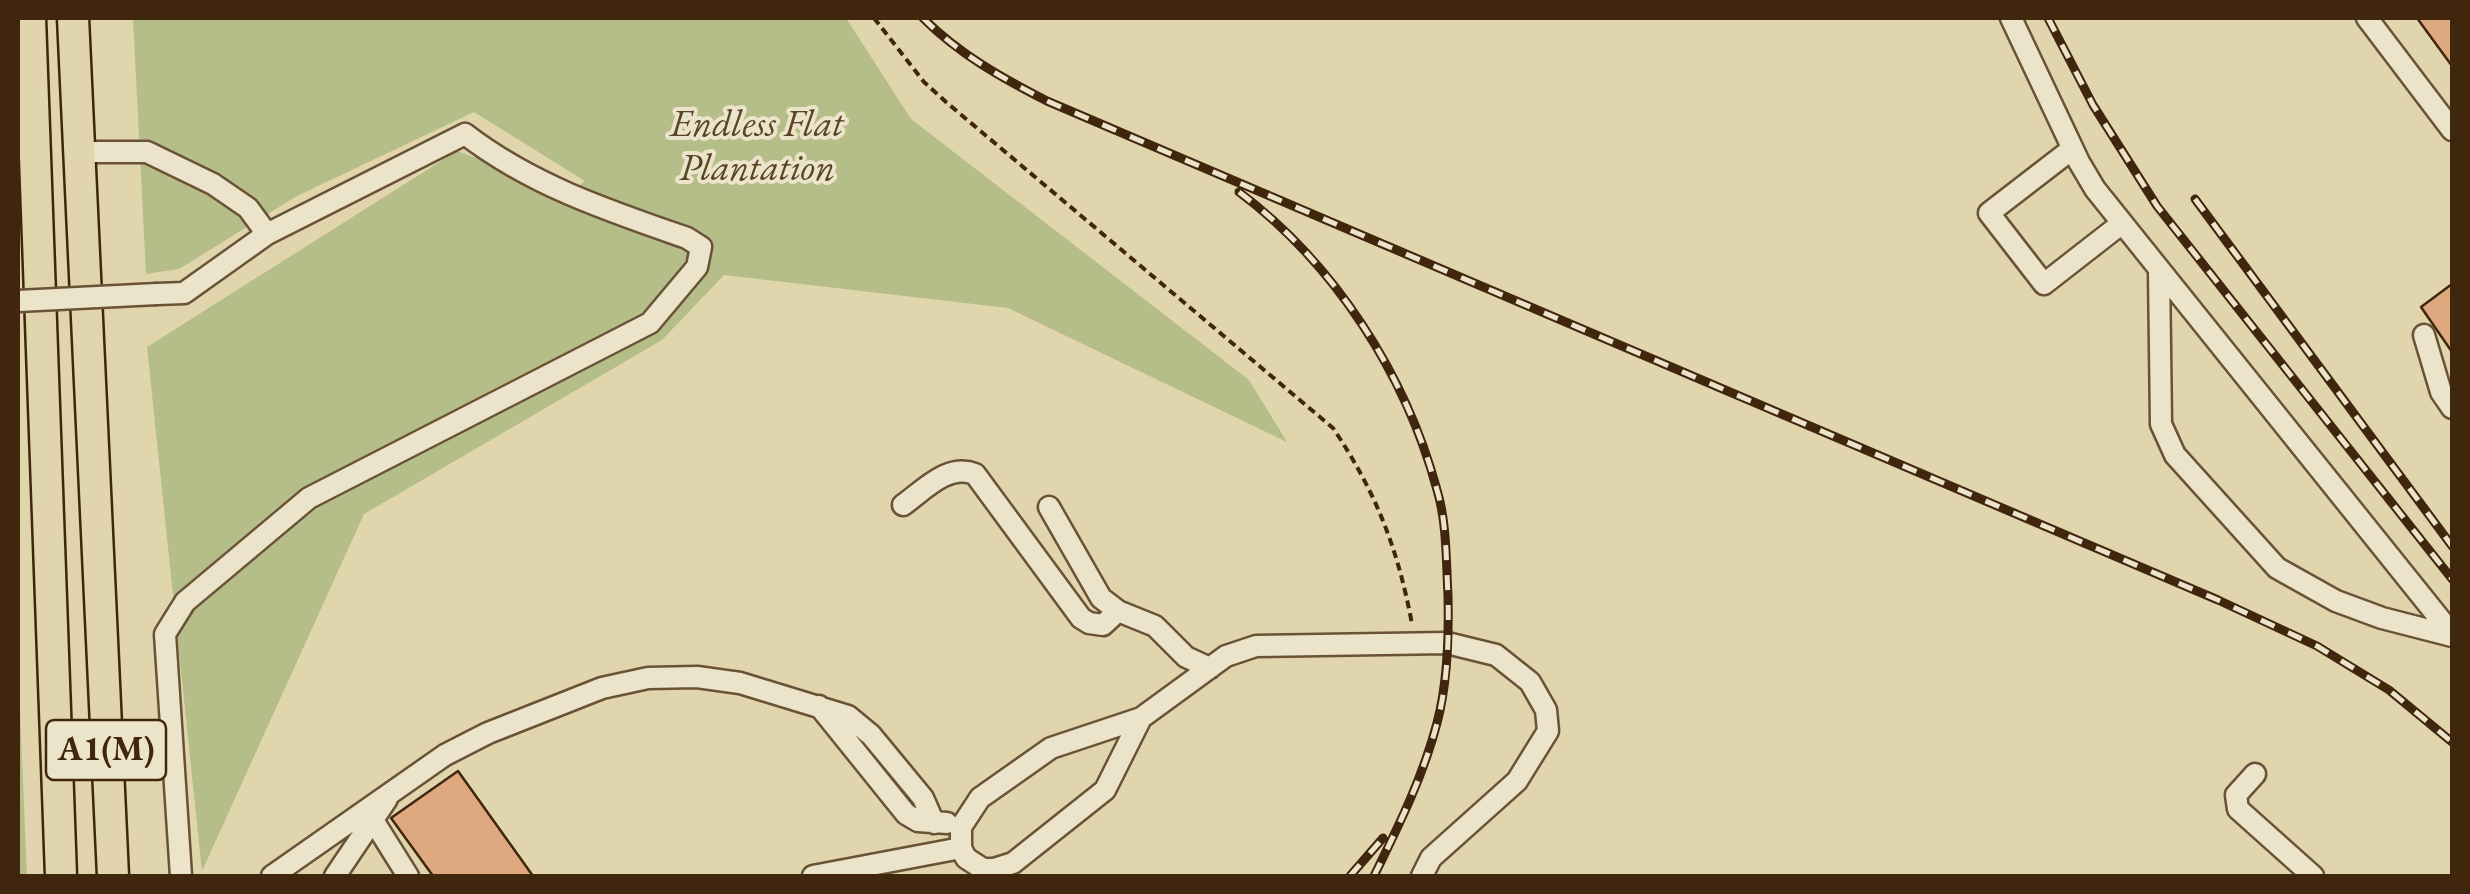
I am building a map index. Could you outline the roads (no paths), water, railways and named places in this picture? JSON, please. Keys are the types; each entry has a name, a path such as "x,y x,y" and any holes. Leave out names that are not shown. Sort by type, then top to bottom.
{"highway":[{"name":"A1(M)","path":"30,18 26,106 61,876"},
{"name":"A1(M)","path":"73,18 113,876"}],"lane":[{"path":"2011,18 2095,188 2452,635"},
{"path":"2366,18 2452,130"},
{"path":"18,301 184,293 267,234 465,134 501,161 572,196 688,238 701,248 697,267 650,322 308,498 185,602 165,634 180,876"},
{"path":"2072,148 1988,213 2044,284 2121,224"},
{"path":"78,152 147,152 213,184 248,208 267,234"},
{"path":"2159,271 2161,424 2175,455 2276,568 2336,601 2382,618 2452,635"},
{"path":"2424,334 2441,392 2452,408"},
{"path":"902,504 951,472 966,470 975,474 1082,618 1089,624 1103,626 1118,611"},
{"path":"1049,507 1100,598 1118,611 1155,626 1198,664 1210,668"},
{"path":"1141,718 1105,790 1012,870 974,865 960,848 959,838 980,798 1051,748 1141,718 1226,656 1256,646 1447,643 1496,656 1530,682 1546,710 1548,731 1517,781 1431,858 1422,876"},
{"path":"1172,644 1177,668 1174,696"},
{"path":"272,876 393,791 488,733 602,688 648,678 698,677 740,683 848,716 871,735 923,798 934,823 968,818"},
{"path":"2256,774 2236,795 2238,809 2312,876"},
{"path":"335,876 393,791"},
{"path":"373,820 408,876"},
{"path":"813,876 896,868 960,848"}],"railway":[{"path":"923,18 982,64 1047,101 2218,600 2317,646 2389,690 2452,742"},
{"path":"2048,18 2093,105 2157,206 2452,579"},
{"path":"1239,192 1306,253 1362,325 1406,405 1424,447 1440,503 1448,595 1444,692 1425,763 1374,876"},
{"path":"2195,199 2452,546"},
{"path":"1350,876 1383,838"}],"park label":[{"name":"Endless Flat Plantation","path":"757,148"}]}
